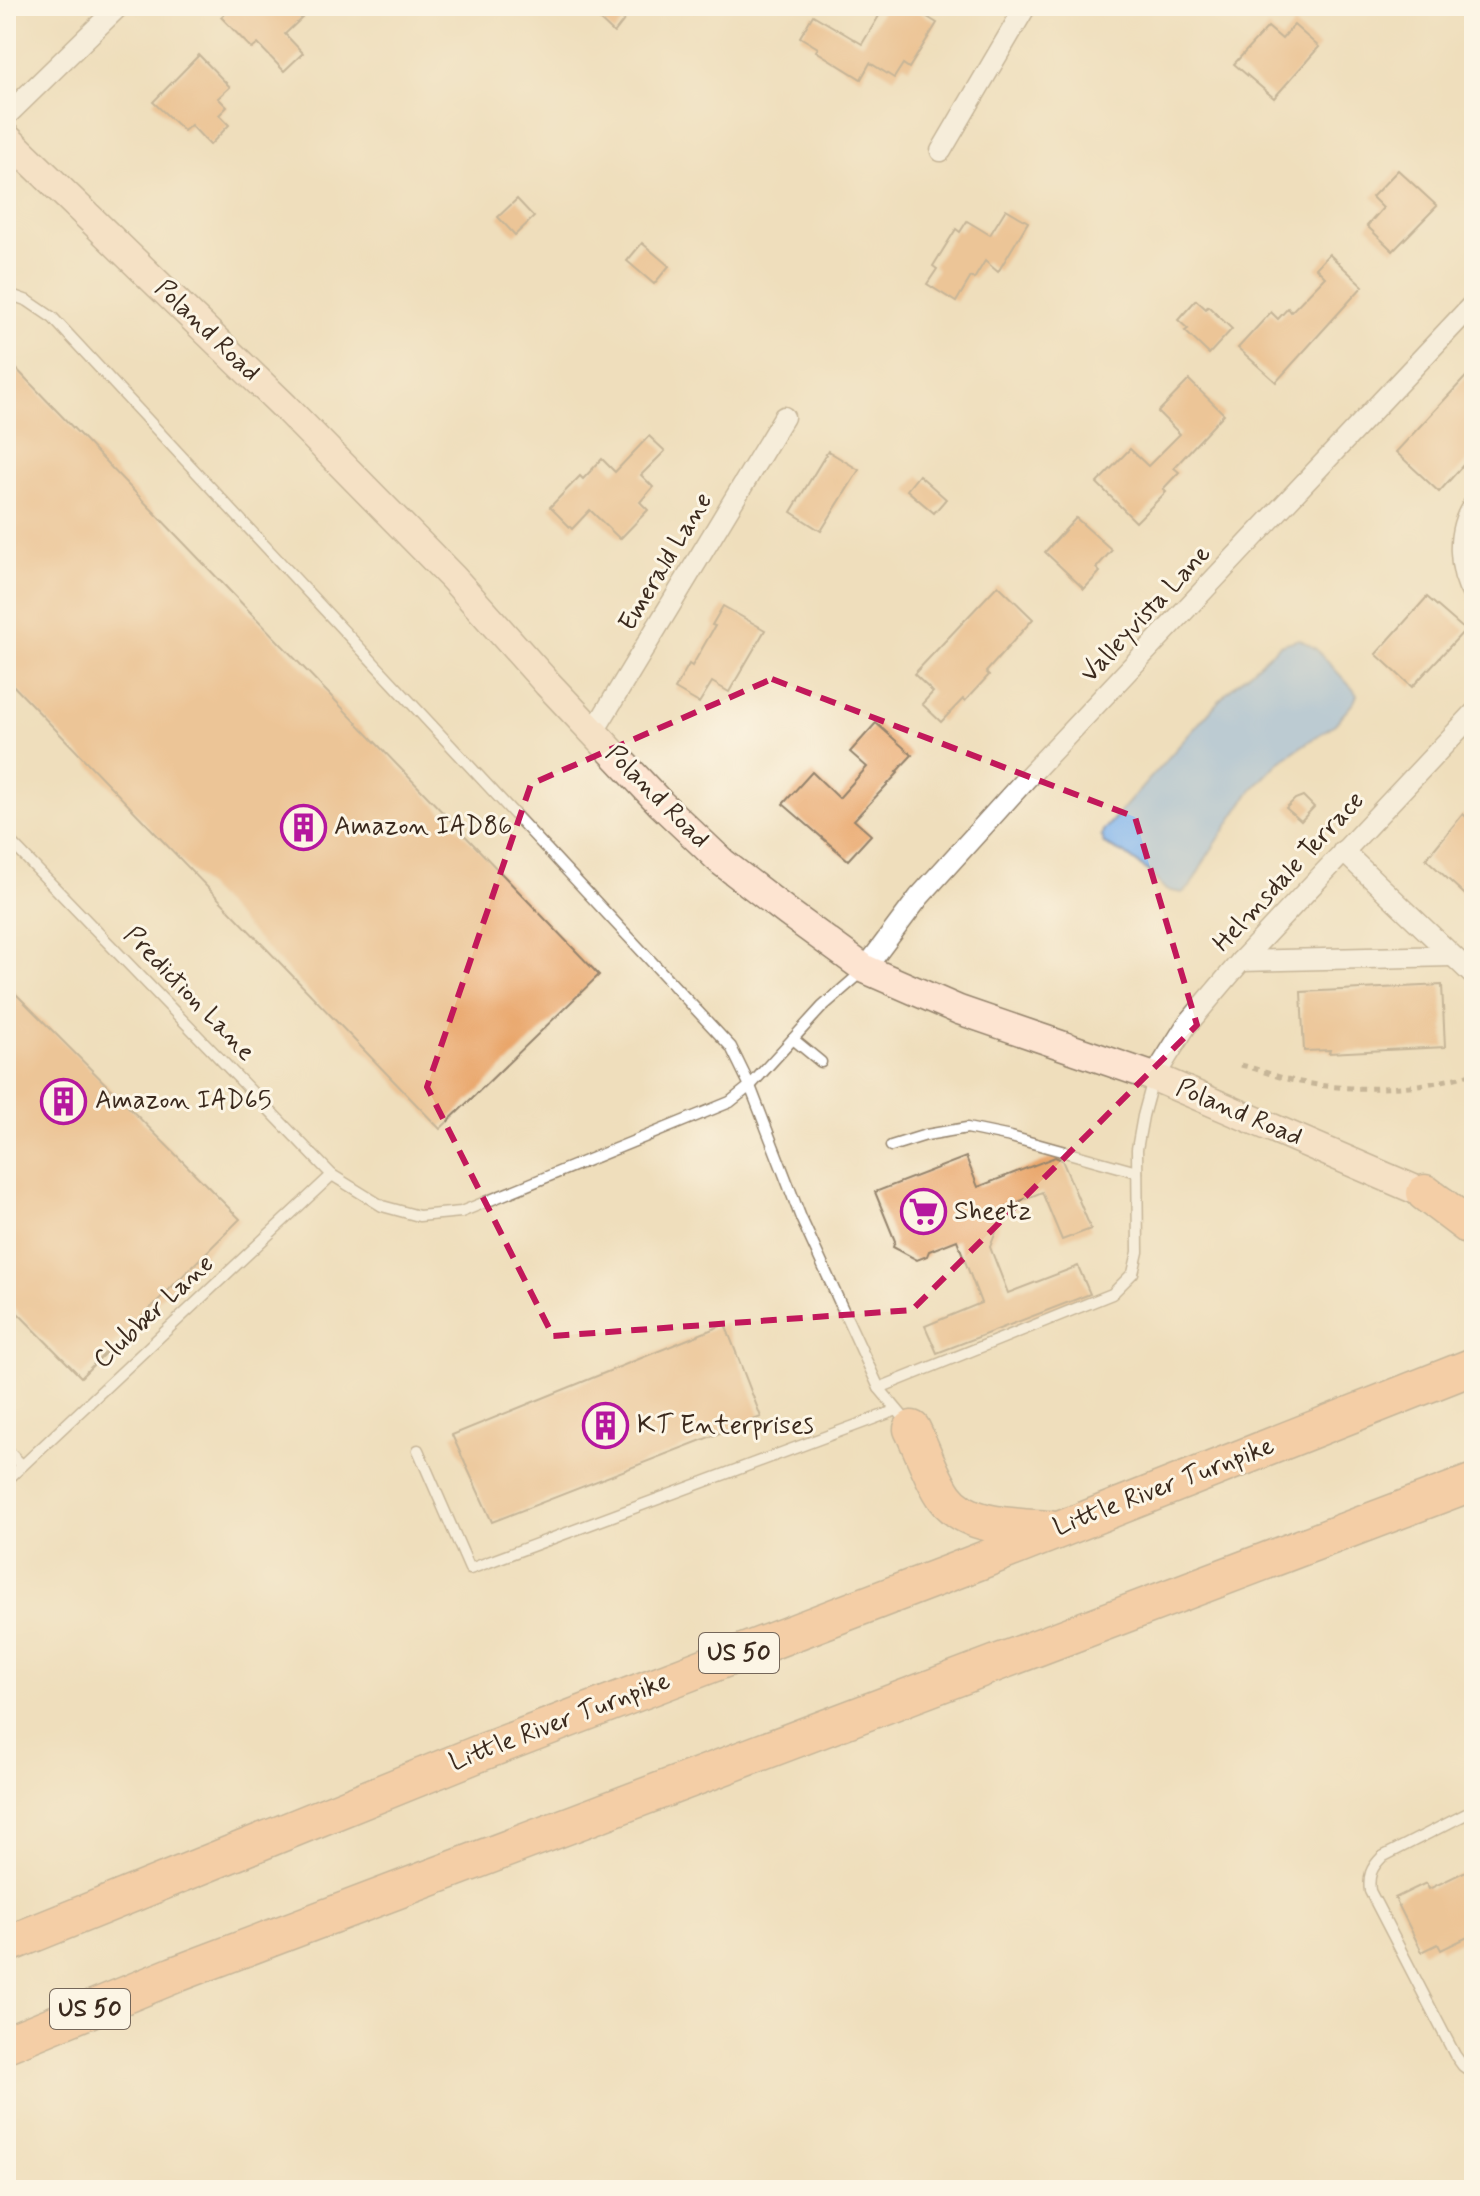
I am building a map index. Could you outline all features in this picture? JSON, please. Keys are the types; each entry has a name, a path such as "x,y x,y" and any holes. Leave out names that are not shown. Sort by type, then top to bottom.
{"highway":[{"path":"1425,1193 1474,1230"},
{"path":"1374,1405 1474,1346"},
{"name":"Little River Turnpike","path":"6,1945 480,1753 978,1562 1474,1366"},
{"path":"905,1420 945,1497 960,1512 996,1525 1054,1530"},
{"name":"US 50","path":"6,2044 174,1975 1474,1482"}],"street":[{"path":"6,116 119,6"},
{"path":"941,151 1026,6"},
{"name":"Poland Road","path":"6,137 285,407 453,578 661,804 722,862 865,969 959,1010 1154,1077 1474,1216"},
{"name":"Valleyvista Lane","path":"865,969 919,897 1026,779 1474,303"},
{"name":"Emerald Lane","path":"593,733 784,417"},
{"path":"1474,504 1469,512 1461,551 1461,570 1474,597"},
{"name":"Helmsdale Terrace","path":"1154,1077 1186,1026 1241,961 1474,713"},
{"path":"1343,851 1474,976"},
{"path":"1241,961 1452,956"}],"lane":[{"path":"6,293 28,301 53,318 731,1047 750,1086 801,1218 879,1388 905,1420 470,1569 418,1450"},
{"name":"Prediction Lane","path":"6,837 332,1175 382,1206 419,1216 461,1212 730,1102 750,1086 822,1007 865,969"},
{"path":"793,1039 821,1062"},
{"path":"879,1388 1112,1294 1133,1273 1138,1252 1137,1149 1154,1077"},
{"path":"891,1146 926,1135 967,1128 1137,1172"},
{"name":"Clubber Lane","path":"6,1481 332,1175"},
{"path":"6,1449 22,1465"},
{"path":"1474,1810 1382,1857 1373,1866 1369,1878 1370,1891 1455,2055 1474,2074"}],"path":[{"path":"1241,1065 1296,1081 1360,1087 1440,1081 1474,1073"}],"highlighted area":[{"path":"772,679 1135,817 1197,1025 912,1310 553,1336 427,1087 531,784"}],"water":[{"path":"1299,639 1316,649 1353,689 1357,695 1354,702 1335,724 1281,760 1250,792 1190,887 1182,893 1166,890 1125,854 1104,844 1101,836 1104,830 1226,693 1280,645"}],"building":[{"path":"233,6 291,6 302,18 285,34 303,53 284,71 258,44 252,49 221,17"},
{"path":"606,6 635,6 614,33 596,16"},
{"path":"885,6 909,6 937,23 909,68 903,64 894,78 870,63 861,79 816,51 818,48 800,37 813,15 862,44"},
{"path":"1294,25 1319,47 1274,98 1234,64 1268,27 1282,39"},
{"path":"199,55 230,87 218,98 227,107 219,115 229,125 210,145 191,125 184,131 153,102"},
{"path":"1398,170 1437,206 1393,251 1367,226 1383,208 1372,197"},
{"path":"517,199 534,217 515,235 498,217"},
{"path":"1006,209 1028,222 998,272 985,261 956,302 927,284 937,269 933,266 956,229 960,232 967,221 990,235"},
{"path":"642,243 669,266 654,284 627,261"},
{"path":"1329,254 1363,286 1276,382 1238,348 1271,312 1278,319 1288,308 1291,312 1325,277 1316,268"},
{"path":"1196,300 1206,309 1208,306 1232,329 1209,354 1178,320"},
{"name":"Amazon IAD86","path":"6,358 599,975 440,1129 6,678"},
{"path":"1474,368 1474,453 1439,492 1396,452"},
{"path":"1189,380 1224,414 1174,468 1179,472 1163,489 1166,492 1136,522 1097,483 1130,449 1148,466 1180,434 1158,412"},
{"path":"649,436 665,451 641,475 653,487 640,502 648,510 620,539 590,510 572,529 550,507 580,476 583,479 602,459 615,472"},
{"path":"828,451 859,470 821,531 791,512"},
{"path":"919,475 946,499 934,513 907,490"},
{"path":"1076,518 1112,550 1096,568 1100,572 1084,589 1045,552"},
{"path":"998,585 1033,619 986,672 989,675 941,722 922,704 933,692 914,674"},
{"path":"1427,597 1465,630 1412,687 1376,654"},
{"path":"723,606 765,630 729,692 712,682 699,703 675,689 689,664 692,666"},
{"path":"876,723 912,755 854,820 871,835 848,860 783,804 812,772 839,798 867,767 850,752"},
{"path":"1303,796 1314,807 1301,821 1286,808"},
{"path":"1463,814 1474,824 1474,903 1426,859"},
{"name":"Amazon IAD65","path":"6,984 240,1219 81,1377 6,1301"},
{"path":"1442,985 1445,1047 1329,1053 1330,1050 1304,1051 1301,992"},
{"name":"Sheetz","path":"966,1157 978,1187 1055,1157 1062,1160 1091,1229 1062,1240 1042,1192 1006,1207 990,1247 1008,1293 1078,1266 1090,1294 937,1353 925,1326 981,1303 957,1240 929,1251 927,1256 917,1260 893,1247 895,1241 875,1192"},
{"name":"KT Enterprises","path":"725,1324 761,1417 492,1522 452,1435"},
{"path":"1474,1867 1474,1934 1441,1950 1438,1944 1422,1952 1395,1898 1426,1883 1429,1889"}],"place":[{"name":"Amazon IAD86","path":"303,827"},
{"name":"Amazon IAD65","path":"64,1101"},
{"name":"Sheetz","path":"923,1212"},
{"name":"KT Enterprises","path":"606,1426"}]}
